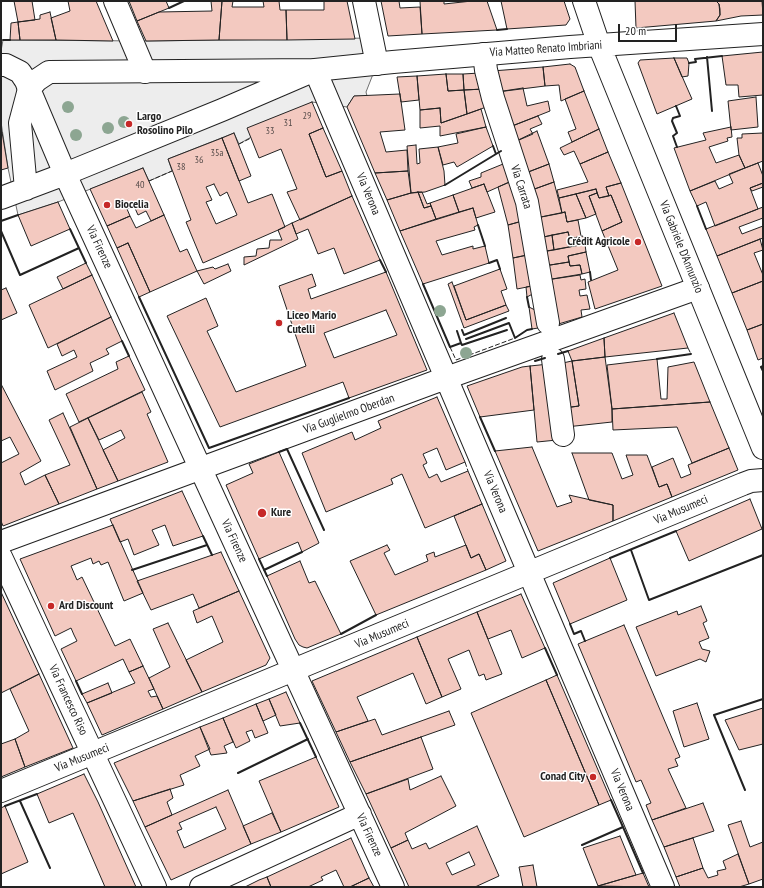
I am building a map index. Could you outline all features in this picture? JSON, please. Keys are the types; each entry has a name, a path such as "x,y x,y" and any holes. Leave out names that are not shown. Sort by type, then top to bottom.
{"street":[{"path":"115,1 145,72"},
{"path":"364,1 377,64"},
{"name":"Via Gabriele D'Annunzio","path":"584,1 599,45 763,448"},
{"name":"Via Matteo Renato Imbriani","path":"315,70 484,54 763,34"},
{"name":"Via Carrata","path":"484,54 486,70 493,98 527,202 548,323"},
{"path":"1,65 6,65 20,72 29,89"},
{"path":"315,70 222,110 65,174 13,193 20,122 29,89 37,80 49,72 315,70"},
{"name":"Via Verona","path":"315,70 663,887"},
{"path":"218,71 225,80 228,90 227,101 222,110"},
{"name":"Via Firenze","path":"29,89 65,174 393,887"},
{"name":"Via Guglielmo Oberdan","path":"1,542 446,378 698,288"},
{"path":"553,359 563,435"},
{"name":"Via Musumeci","path":"1,791 743,484 751,481 763,480"},
{"name":"Via Francesco Riso","path":"1,557 155,887"},
{"path":"201,887 360,814"}],"shaded area":[{"name":"Largo Rosolino Pilo","path":"372,38 377,64 366,92 367,96 354,96 347,107 312,102 239,144 234,133 168,159 172,171 149,181 143,168 58,202 18,215 8,168 1,122 1,51 3,40 146,41"}],"building":[{"path":"14,1 32,1 35,20 18,22"},
{"path":"68,1 96,1 113,41 56,40 51,18 70,11"},
{"path":"129,1 166,1 169,8 137,21"},
{"path":"211,1 222,1 219,40 146,41 137,21 159,12 212,11"},
{"path":"222,1 233,1 232,7 264,7 263,1 279,1 280,10 286,10 287,40 219,40"},
{"path":"324,1 347,1 355,39 287,40 286,10 324,10"},
{"path":"381,1 399,1 400,8 420,7 422,34 388,36"},
{"path":"420,1 444,1 444,4 487,1 497,30 422,34"},
{"path":"501,1 564,1 570,19 566,25 507,29"},
{"path":"635,1 716,1 719,4 720,15 716,21 636,28"},
{"path":"716,1 762,1 763,15 741,16 716,21 720,15 720,9 719,4"},
{"path":"50,12 56,40 20,40 18,22 40,19 40,15"},
{"path":"18,22 20,40 10,40 11,23"},
{"path":"763,52 763,95 739,97 738,85 726,85 722,56"},
{"path":"674,58 692,99 657,114 638,63 640,60"},
{"path":"674,58 687,58 689,63 688,76 682,77"},
{"path":"570,64 575,67 584,91 561,101 559,85 545,86 543,67"},
{"path":"543,67 545,86 497,92 492,71"},
{"path":"480,73 484,89 464,90 463,74"},
{"path":"446,74 463,74 464,90 448,91"},
{"path":"446,74 448,91 464,90 467,114 441,123 440,108 420,110 417,76"},
{"path":"417,76 419,100 401,102 397,77"},
{"path":"523,88 527,106 548,101 550,111 507,128 497,92"},
{"path":"484,89 489,106 467,114 464,90"},
{"path":"584,91 599,129 572,142 568,132 576,129 565,99"},
{"path":"400,94 405,130 380,132 386,152 407,150 408,171 375,173 347,107 354,96"},
{"path":"756,97 758,127 731,130 728,101"},
{"path":"312,102 323,128 309,134 326,177 342,171 352,196 300,220 287,192 297,189 281,149 259,158 247,128"},
{"path":"440,108 441,123 481,109 486,127 440,136 440,126 420,128 420,110"},
{"path":"538,116 542,124 530,129 533,134 512,143 507,128"},
{"path":"486,127 493,146 457,167 454,162 443,165 438,147 458,143 456,134"},
{"path":"731,127 732,137 727,138 728,141 709,147 716,163 739,155 745,168 690,191 674,148 706,140 703,133"},
{"path":"323,128 342,171 326,177 309,134"},
{"path":"599,129 608,152 580,164 574,151 564,155 560,148"},
{"path":"537,131 549,164 523,174 512,143"},
{"path":"1,132 8,168 1,170"},
{"path":"234,133 251,176 239,181 222,138"},
{"path":"763,133 763,161 745,168 739,155 737,138 742,138 742,134"},
{"path":"222,138 248,203 272,194 285,227 203,263 186,222 191,220 168,159","holes":["214,184 220,196 227,192 237,215 216,224 206,202 212,200 206,187"]},
{"path":"416,145 417,164 420,163 419,149 438,147 444,171 445,185 425,192 411,193 407,146"},
{"path":"608,152 621,183 606,187 609,196 599,198 596,189 559,198 557,190 588,182 580,164"},
{"path":"508,162 514,180 487,192 484,184 472,188 469,181 481,177 481,173"},
{"path":"758,163 763,176 763,183 750,188 758,209 715,226 706,202 697,206 690,191 715,181 719,189 733,183 729,174"},
{"path":"549,164 554,182 529,191 523,174"},
{"path":"143,168 164,215 151,221 146,211 138,215 134,206 127,209 130,216 107,226 90,189"},
{"path":"408,171 411,193 387,200 375,173"},
{"path":"514,180 526,220 508,225 498,187"},
{"path":"554,182 562,213 536,218 529,191"},
{"path":"621,183 662,286 595,309 588,282 618,270 602,231 622,222 611,195 609,196 606,187"},
{"path":"763,183 763,187 752,191 750,188"},
{"path":"484,184 495,212 476,218 473,208 459,212 453,195"},
{"path":"596,189 597,193 589,196 596,214 586,218 576,194"},
{"path":"418,192 422,192 427,204 430,203 431,206 424,208"},
{"path":"418,192 424,208 431,206 436,219 400,231 387,200"},
{"path":"597,193 599,198 611,195 622,222 602,231 589,196"},
{"path":"576,194 586,218 567,222 565,212 562,213 559,198"},
{"path":"453,195 459,212 436,219 430,203"},
{"path":"352,196 380,260 344,274 334,248 318,254 308,229 296,234 292,223"},
{"path":"58,202 70,229 31,246 18,215"},
{"path":"763,207 763,218 739,227 742,234 763,226 763,238 717,256 706,229"},
{"path":"473,208 478,225 474,227 475,230 436,241 442,255 473,246 473,249 485,246 489,263 423,284 400,231"},
{"path":"565,212 567,222 578,220 581,236 570,239 568,232 539,238 536,218"},
{"path":"164,215 180,252 187,249 197,271 150,292 128,243 117,248 107,226 130,216 136,228"},
{"path":"526,220 532,254 513,258 508,225"},
{"path":"292,223 298,239 244,265 244,257 256,256 257,249 269,248 270,240 282,240 278,230"},
{"path":"568,232 570,239 583,236 585,244 554,250 552,235"},
{"path":"552,235 554,250 541,252 539,238"},
{"path":"760,239 763,250 754,253 763,275 763,281 732,293 717,256"},
{"path":"128,243 150,292 139,297 117,248"},
{"path":"585,244 586,252 568,256 569,262 544,266 541,252"},
{"path":"586,252 590,272 582,274 580,265 570,266 568,256"},
{"path":"532,254 537,285 517,289 513,258"},
{"path":"569,262 570,266 580,265 582,274 546,280 544,266"},
{"path":"86,263 92,275 63,289 57,277"},
{"path":"228,264 231,271 204,284 197,271 213,267 215,269"},
{"path":"500,269 507,289 501,291 506,305 466,320 454,286"},
{"path":"386,272 427,370 349,398 343,382 220,427 167,316 206,298 218,326 207,331 236,392 306,366 279,286 312,274 316,286 308,289 311,299","holes":["386,310 397,335 334,358 324,333"]},
{"path":"92,275 111,317 48,348 29,305"},
{"path":"580,275 581,280 585,279 586,289 579,290 580,296 587,295 590,309 581,310 582,317 555,325 546,280"},
{"path":"763,281 763,324 747,330 732,293"},
{"path":"452,282 466,320 506,305 509,311 464,328 448,284"},
{"path":"537,285 538,291 527,297 526,287"},
{"path":"6,288 17,313 1,320 1,290"},
{"path":"529,307 541,313 544,327 532,329"},
{"path":"674,313 688,348 605,357 604,338"},
{"path":"111,317 122,341 106,349 109,354 90,363 93,371 55,390 47,371 77,357 74,350 62,356 57,344"},
{"path":"763,324 763,358 758,360 747,330"},
{"path":"604,338 605,357 572,361 568,351"},
{"path":"129,356 145,390 79,422 66,394 118,369 116,362"},
{"path":"605,357 612,409 612,422 566,427 564,408 579,406 572,361"},
{"path":"657,359 661,399 667,399 668,367 694,362 710,402 612,409 607,365"},
{"path":"572,361 579,406 564,408 558,364"},
{"path":"549,364 557,440 537,442 530,366"},
{"path":"530,366 534,410 480,417 467,386 522,367"},
{"path":"1,384 41,461 20,473 25,485 45,475 59,504 3,526 1,521 1,463 19,454 10,437 1,441"},
{"path":"142,392 151,412 147,414 168,462 118,481 103,450 125,438 121,430 99,440 88,418"},
{"path":"437,397 465,462 446,470 437,448 423,454 427,463 423,465 429,478 437,474 441,482 468,471 482,504 425,528 402,474 391,479 393,484 326,512 302,453 352,432 355,440 381,428 378,421"},
{"path":"710,402 729,448 692,463 677,427 613,430 612,409"},
{"path":"63,413 97,489 59,504 45,475 70,465 49,420"},
{"path":"88,418 118,481 97,489 70,427"},
{"path":"532,447 557,507 572,502 569,495 613,505 613,521 538,551 495,451"},
{"path":"729,448 738,470 672,497 667,484 659,487 652,467 673,458 681,478 691,474 688,465"},
{"path":"279,452 319,543 302,552 298,542 259,559 226,485 253,473 249,464"},
{"path":"572,453 612,453 622,479 633,475 626,455 647,455 659,487 667,484 672,497 613,521 613,505 589,500"},
{"path":"182,491 203,536 173,546 165,525 152,530 159,545 134,555 128,539 120,542 110,519"},
{"path":"750,499 762,529 689,561 676,531"},
{"path":"482,504 506,561 486,570 479,554 471,558 454,516"},
{"path":"113,525 143,593 124,601 108,562 101,565 99,561 93,564 91,558 71,566 77,580 82,577 115,646 130,639 143,666 129,672 123,659 76,681 61,649 77,641 71,628 55,636 20,559"},
{"path":"387,545 390,550 384,553 395,575 428,561 426,555 434,552 435,557 466,545 471,558 479,554 486,570 376,615 350,561"},
{"path":"221,552 239,591 199,608 193,594 151,610 137,581"},
{"path":"610,558 627,600 570,624 553,583"},
{"path":"300,561 309,583 315,581 341,634 307,648 299,645 295,639 267,576"},
{"path":"239,591 270,658 266,665 202,692 186,660 223,642 212,616 197,623 193,611"},
{"path":"1,592 39,674 1,693"},
{"path":"521,594 545,648 522,658 511,630 488,639 477,612"},
{"path":"701,606 707,621 703,623 709,638 699,642 702,649 710,651 706,662 700,659 656,676 636,627 677,611 678,615"},
{"path":"477,612 502,674 486,680 484,674 479,676 469,650 448,659 461,689 442,697 417,637"},
{"path":"168,623 202,692 163,709 149,678 170,667 153,629"},
{"path":"624,625 680,757 675,759 678,766 668,769 686,808 652,820 646,805 651,803 641,780 636,782 578,644"},
{"path":"417,637 442,697 426,704 413,673 357,697 368,721 336,732 312,681"},
{"path":"143,666 154,689 148,691 151,697 157,696 163,709 102,735 87,703 135,683 129,672"},
{"path":"39,674 73,748 25,767 15,739 29,731 10,689"},
{"path":"557,675 611,800 599,805 546,680"},
{"path":"546,680 599,805 524,837 471,713"},
{"path":"108,683 112,693 87,703 82,694"},
{"path":"286,692 300,723 280,726 269,699"},
{"path":"269,699 276,715 263,721 256,704"},
{"path":"697,703 709,739 684,747 673,711"},
{"path":"256,704 268,733 255,738 252,730 246,732 250,741 236,748 223,718"},
{"path":"763,708 763,744 739,750 725,720"},
{"path":"449,711 455,725 350,762 336,732 375,719 382,735"},
{"path":"223,718 233,742 224,746 227,753 211,755 200,727"},
{"path":"200,727 210,749 195,756 200,766 180,775 184,785 133,801 114,763"},
{"path":"421,737 433,769 366,794 350,762"},
{"path":"15,739 25,767 1,777 1,744"},
{"path":"316,757 339,807 281,832 259,781"},
{"path":"84,774 136,887 105,887 73,813 49,823 37,794"},
{"path":"441,776 456,806 405,833 408,840 391,848 366,794 408,779 410,790"},
{"path":"170,789 173,798 167,802 172,815 145,827 133,801"},
{"path":"228,790 251,844 171,880 145,827","holes":["216,807 226,829 184,848 177,831 182,829 179,823"]},
{"path":"703,803 714,831 664,847 652,820"},
{"path":"5,806 28,862 1,874 1,808"},
{"path":"272,813 281,832 251,844 243,826"},
{"path":"741,821 750,847 763,842 763,879 749,884 728,825"},
{"path":"477,826 499,876 475,887 409,887 391,848 408,840 412,849 426,843 429,849","holes":["469,852 475,865 452,875 446,863"]},
{"path":"620,836 636,875 598,886 583,848"},
{"path":"351,838 369,878 350,887 344,887 336,870 321,877 323,880 308,887 271,887 267,877"},
{"path":"693,838 703,868 676,877 664,847"},
{"path":"738,854 749,884 739,887 680,887 676,877 703,868 708,878 718,875 717,871 726,869 723,861"},
{"path":"533,865 537,887 523,887 519,867"},
{"path":"643,873 649,887 598,886 636,875"},
{"path":"267,877 271,887 245,887 259,880"},
{"path":"369,878 374,887 350,887"}],"fence":[{"path":"239,144 251,138"},
{"path":"149,181 172,171"},
{"path":"450,347 456,360 515,338"},
{"path":"688,348 691,354"},
{"path":"465,462 468,471"}],"wall":[{"path":"169,8 184,1"},
{"path":"497,30 507,29"},
{"path":"3,40 10,40"},
{"path":"689,63 696,62 695,59 722,56"},
{"path":"707,57 712,111"},
{"path":"676,106 680,116 673,118 672,121 677,133 673,136 677,147"},
{"path":"493,146 496,154"},
{"path":"445,185 501,151"},
{"path":"697,206 706,229"},
{"path":"1,221 18,215"},
{"path":"478,225 485,246"},
{"path":"70,229 86,263"},
{"path":"1,231 20,275 79,248"},
{"path":"380,260 386,272"},
{"path":"489,263 497,260 500,269"},
{"path":"590,272 591,280"},
{"path":"423,284 450,347 461,343 462,345 507,330"},
{"path":"139,297 209,448 349,398"},
{"path":"527,297 529,307"},
{"path":"462,330 464,335 506,318"},
{"path":"466,339 509,323 515,338 527,330 532,329"},
{"path":"457,331 461,343"},
{"path":"122,341 129,356"},
{"path":"558,354 568,351"},
{"path":"657,359 691,354"},
{"path":"535,361 545,358"},
{"path":"763,366 761,367 763,371"},
{"path":"480,417 495,451"},
{"path":"279,452 287,449 324,530"},
{"path":"610,558 676,531"},
{"path":"203,536 212,555"},
{"path":"132,570 207,545"},
{"path":"631,550 649,600 763,555"},
{"path":"264,570 302,552"},
{"path":"259,559 267,576"},
{"path":"341,634 376,615"},
{"path":"570,624 574,634 581,631 585,641"},
{"path":"545,648 557,675"},
{"path":"76,681 82,694"},
{"path":"745,790 714,715 763,699"},
{"path":"300,723 316,757"},
{"path":"238,773 308,739"},
{"path":"5,806 37,794"},
{"path":"611,800 623,827"},
{"path":"20,801 50,868"},
{"path":"582,845 623,827 643,873"}],"place":[{"name":"Largo Rosolino Pilo","path":"129,124"},
{"name":"Biocelia","path":"107,205"},
{"name":"Crédit Agricole","path":"638,242"},
{"name":"Liceo Mario Cutelli","path":"279,323"},
{"name":"Kure","path":"262,513"},
{"name":"Ard Discount","path":"51,606"},
{"name":"Conad City","path":"593,777"}]}
